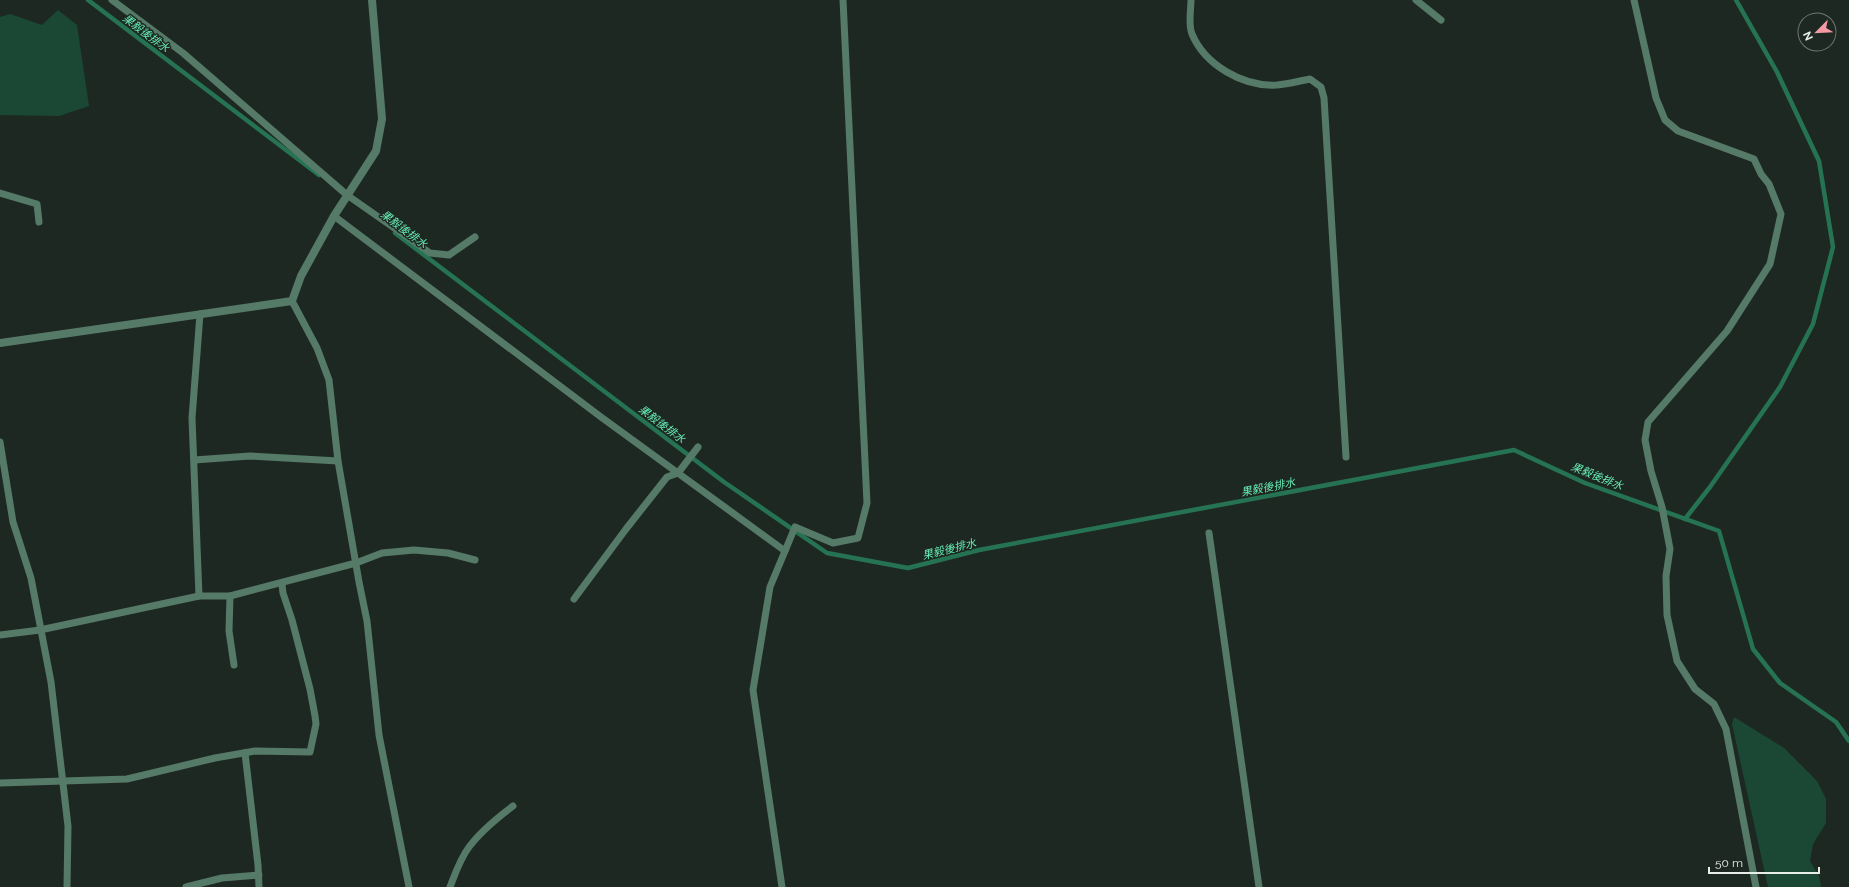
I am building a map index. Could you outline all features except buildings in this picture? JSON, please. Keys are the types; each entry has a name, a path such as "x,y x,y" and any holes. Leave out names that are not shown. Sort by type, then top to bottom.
{"street":[{"path":"0,343 292,301 301,276 334,216 376,151 382,119 372,0"}],"lane":[{"path":"112,0 182,53 348,195 430,253 449,255 475,237"},
{"path":"782,887 753,690 770,587 795,527 833,543 858,538 867,503 843,0"},
{"path":"1192,0 1191,33 1204,53 1225,72 1256,83 1276,85 1310,79 1321,87 1324,98 1346,457"},
{"path":"1416,0 1441,20"},
{"path":"1634,0 1656,98 1665,120 1678,131 1754,159 1761,174 1769,184 1781,214 1770,264 1726,331 1648,422 1645,440 1651,471 1662,507 1670,549 1666,576 1666,615 1677,661 1695,689 1714,704 1726,729 1756,887"},
{"path":"0,193 37,204 39,222"},
{"path":"334,216 601,417 785,551"},
{"path":"292,301 317,348 329,380 338,461 367,621 380,735 409,887"},
{"path":"199,596 192,418 200,314"},
{"path":"0,442 13,522 31,578 51,682 68,826 67,887"},
{"path":"574,599 667,477 678,474 698,447"},
{"path":"194,460 250,456 338,461"},
{"path":"1209,533 1259,887"},
{"path":"0,634 40,630 199,596 230,596 282,584 356,563 382,553 414,550 448,553 475,560"},
{"path":"0,783 127,779 215,758 255,751 310,752 316,724 310,689 292,620 282,593 282,584"},
{"path":"230,596 229,631 234,665"},
{"path":"245,753 259,875 259,887"},
{"path":"450,887 469,847 499,816 512,806"},
{"path":"186,887 222,878 259,875"}],"green space":[{"path":"58,10 77,25 89,106 59,116 0,115 0,17 10,14 42,25"},
{"path":"1734,717 1784,748 1817,781 1826,799 1826,823 1813,844 1810,861 1819,876 1821,887 1768,887 1732,724"}],"waterway":[{"name":"果毅後排水","path":"88,0 319,175"},
{"path":"1685,519 1710,487 1780,387 1813,324 1833,247 1819,161 1777,72 1736,0"},
{"name":"果毅後排水","path":"395,233 724,482 827,553 908,568 979,550 1514,450 1585,483 1719,531 1753,649 1780,683 1836,722 1849,741"}]}
